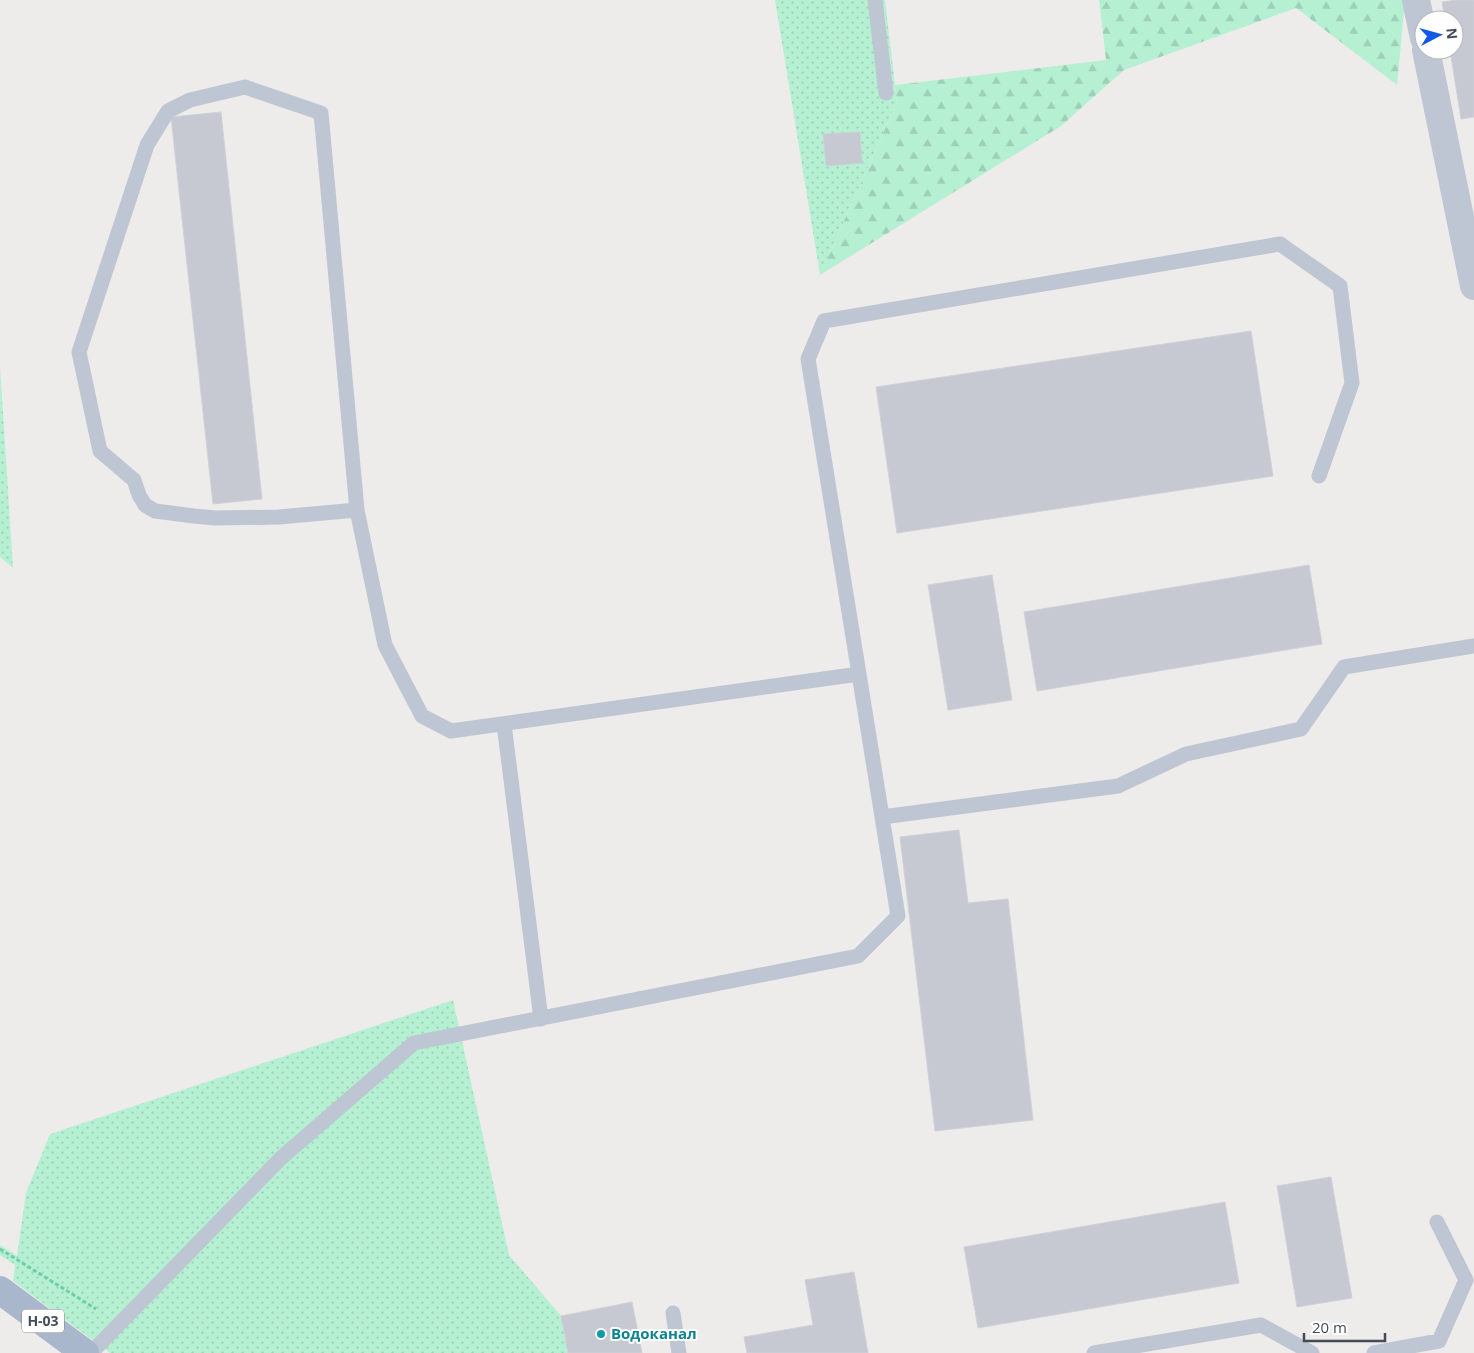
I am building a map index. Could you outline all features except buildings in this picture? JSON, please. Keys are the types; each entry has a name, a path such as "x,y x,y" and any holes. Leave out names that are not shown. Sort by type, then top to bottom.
{"main road":[{"name":"Н-03","path":"0,1290 85,1353"}],"street":[{"path":"1428,60 1474,286"}],"lane":[{"path":"875,0 886,93"},
{"path":"357,510 279,517 224,518 155,511 145,505 134,480 100,451 79,352 147,145 168,111 190,100 245,87 321,113 357,510 385,645 422,716 451,731 859,674"},
{"path":"91,1353 281,1158 414,1043 858,956 898,916 808,359 824,321 1280,244 1340,286 1352,383 1319,476"},
{"path":"882,817 1118,786 1186,754 1301,729 1344,667 1474,646"},
{"path":"504,724 541,1018"},
{"path":"1374,1353 1439,1341 1466,1280 1437,1222"},
{"path":"673,1313 679,1353"},
{"path":"1094,1353 1261,1325 1312,1353"}],"path":[{"path":"0,1249 96,1309"}],"green space":[{"path":"775,0 885,0 897,102 820,275"},
{"path":"1099,0 1405,0 1397,85 1296,8 1124,70 1061,126 820,275 897,102 895,85 1106,60"},
{"path":"0,367 13,568 0,557"},
{"path":"453,1000 509,1255 561,1316 568,1353 110,1353 13,1281 15,1265 0,1255 0,1245 17,1256 26,1193 50,1134"}],"place":[{"name":"Водоканал","path":"601,1334"}]}
